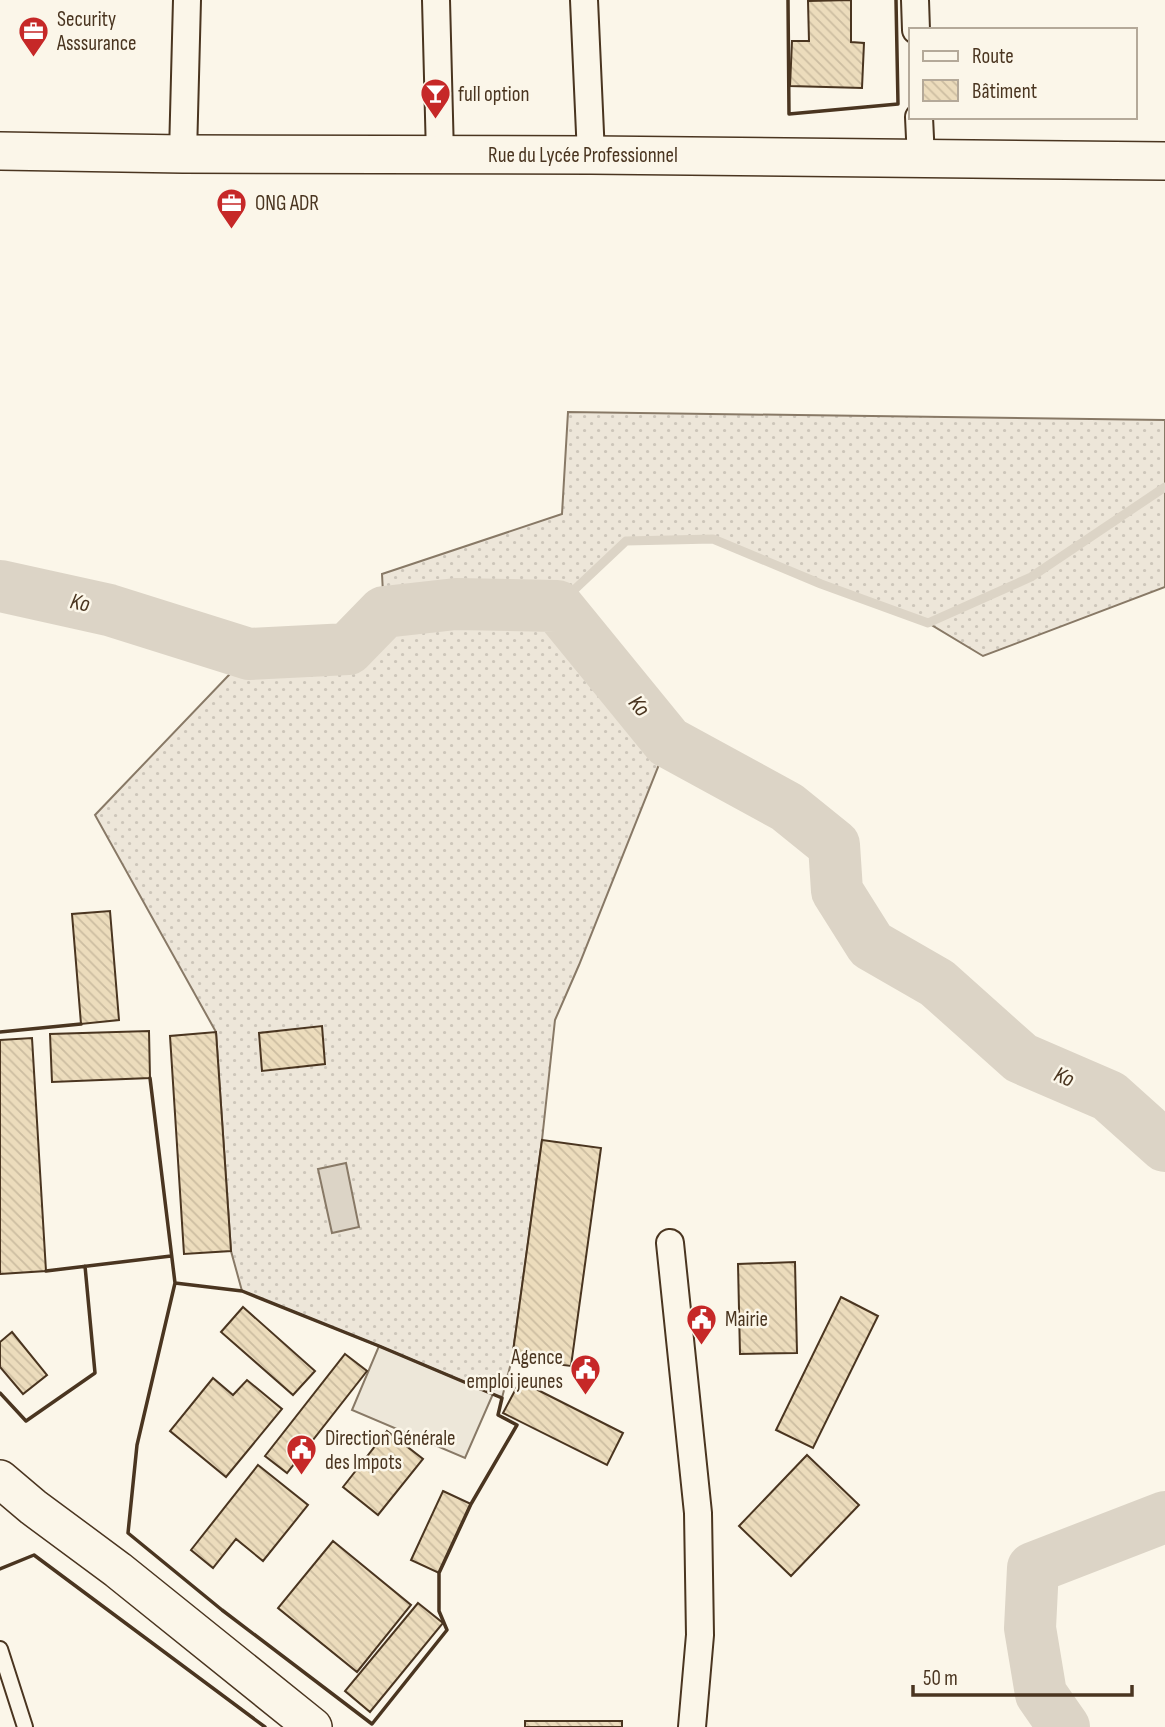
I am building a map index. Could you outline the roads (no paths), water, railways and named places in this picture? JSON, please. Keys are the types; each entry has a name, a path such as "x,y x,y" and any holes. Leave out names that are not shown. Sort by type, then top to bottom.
{"main road":[{"name":"Rue du Lycée Professionnel","path":"0,151 1165,161"},
{"path":"0,1479 16,1506 118,1570 313,1727"}],"street":[{"path":"183,153 187,0"},
{"path":"436,0 440,155"},
{"path":"583,0 591,155"},
{"path":"915,0 916,28"},
{"path":"919,119 921,159"},
{"path":"670,1243 698,1513 700,1635 692,1727"}],"lane":[{"path":"0,1650 25,1727"}],"waterway":[{"path":"557,606 626,541 713,539 821,584 928,623 1031,577 1165,487"},
{"name":"Ko","path":"0,586 109,610 249,654 348,649 384,612 456,604 557,606 668,742 787,807 834,845 837,891 871,945 937,983 1021,1058 1109,1096 1165,1146"},
{"name":"Ko","path":"1064,1727 1041,1694 1030,1628 1033,1568 1165,1517"}],"place":[{"name":"Security Asssurance","path":"34,58"},
{"name":"full option","path":"435,121"},
{"name":"ONG ADR","path":"232,230"},
{"name":"Mairie","path":"702,1346"},
{"name":"Agence emploi jeunes","path":"586,1396"},
{"name":"Direction Générale des Impots","path":"302,1477"}]}
